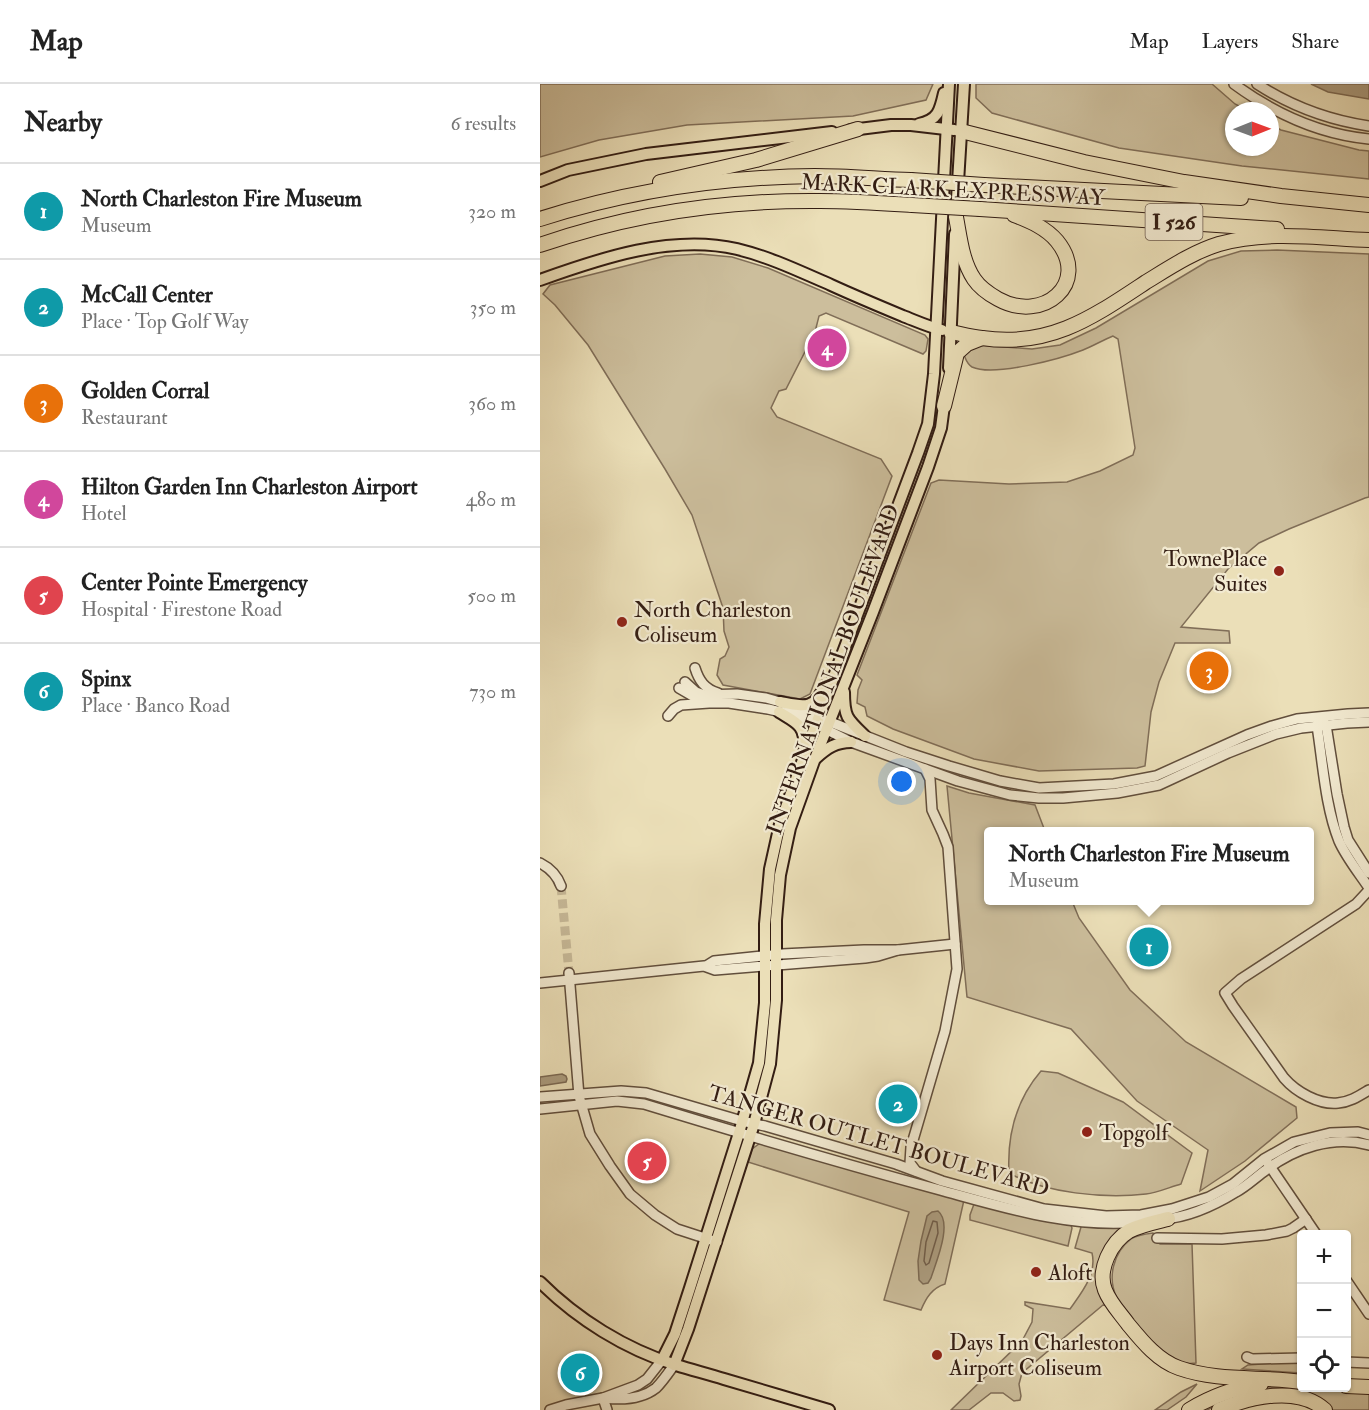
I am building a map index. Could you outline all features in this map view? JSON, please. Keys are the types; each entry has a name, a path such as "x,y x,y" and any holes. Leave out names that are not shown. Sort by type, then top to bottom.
{"highway":[{"path":"540,217 582,200 756,160 858,129"},
{"path":"954,130 1084,162 1184,182 1281,196 1369,205"},
{"name":"MARK CLARK EXPRESSWAY","path":"540,217 592,203 698,184 813,176 1369,205"},
{"name":"MARK CLARK EXPRESSWAY","path":"540,245 580,232 665,213 764,202 819,201 980,209 1369,235"},
{"path":"956,218 966,262 973,278 989,293 1010,304 1028,307 1043,305 1055,298 1063,287 1068,273 1065,253 1056,239 1042,228 1014,215 980,209"},
{"path":"944,330 983,338 1001,339 1047,335 1086,320 1188,258 1235,240 1270,236 1369,240"},
{"path":"944,406 957,353 967,344 983,338"},
{"path":"1168,1219 1129,1231 1108,1256 1104,1271 1104,1288 1110,1300 1142,1341 1177,1368 1192,1372 1209,1376 1297,1382"},
{"path":"1190,1410 1219,1394 1244,1387 1267,1383 1297,1382"},
{"path":"1351,1386 1369,1388"},
{"path":"1219,1410 1254,1398 1291,1396 1316,1402 1325,1410"}],"main road":[{"path":"910,125 933,119 939,112 948,84"},
{"name":"INTERNATIONAL BOULEVARD","path":"745,1135 742,1121 759,1063 780,875 790,828 814,760 844,650 928,424 934,374 944,330 956,218 954,130 948,84"},
{"name":"INTERNATIONAL BOULEVARD","path":"674,1365 684,1340 711,1240 745,1135 754,1124 770,1064 776,1000 765,924 770,869 780,824 802,761 844,685 891,566 941,428 949,366 944,330 954,130 964,84"},
{"path":"540,181 568,170 646,154 891,125 954,130"},
{"path":"540,280 572,268 628,254 671,245 706,245 737,249 771,260 864,300 944,330"},
{"path":"779,707 802,706 815,701 821,694 833,662 844,650"},
{"path":"844,685 845,714 865,736"},
{"path":"779,707 802,729 805,739 802,761"},
{"path":"814,760 831,746 839,742 851,741"},
{"name":"INTERNATIONAL BOULEVARD","path":"662,1360 675,1334 711,1240"},
{"path":"540,1282 577,1314 634,1348 674,1365 830,1410"}],"street":[{"path":"1234,84 1278,113 1312,127 1354,138 1369,139"},
{"path":"1257,84 1302,109 1347,123 1369,126"},
{"path":"695,668 698,678 705,686 712,692 720,694"},
{"path":"710,703 701,700 682,685 704,694 752,695 794,715 865,736 906,752 985,777 1039,788 1114,784 1156,776 1246,735 1297,719 1321,722 1369,722"},
{"path":"668,716 681,705 710,703 779,707"},
{"path":"823,723 851,741 963,783 1019,796 1064,798 1117,793 1159,785 1276,734 1369,713"},
{"path":"1321,722 1348,840 1369,873"},
{"path":"1321,722 1328,798 1335,829 1340,843 1369,889 1356,904 1241,979 1225,993 1290,1086 1301,1094 1328,1103 1338,1103 1356,1098 1369,1090"},
{"path":"916,1171 910,1163 911,1148 945,1031 957,969 948,848 932,810 930,779 925,769"},
{"path":"931,792 946,777"},
{"path":"540,863 551,870 561,886"},
{"path":"540,983 570,976 706,966 715,970 770,960 878,957 898,950 955,944"},
{"path":"570,976 579,1094 590,1134 630,1194 655,1215 677,1229 711,1240"},
{"name":"TANGER OUTLET BOULEVARD","path":"540,1097 621,1091 646,1093 1044,1209 1106,1216 1141,1215 1172,1209 1209,1197 1268,1163 1297,1150 1332,1142 1355,1141 1369,1145"},
{"name":"TANGER OUTLET BOULEVARD","path":"540,1109 617,1101 638,1103 901,1180 1042,1216 1104,1223 1132,1223 1185,1215 1238,1192 1294,1142 1330,1132 1358,1132 1369,1135"},
{"path":"896,1164 911,1148"},
{"path":"1268,1163 1313,1230"},
{"path":"1158,1238 1222,1239 1266,1235 1287,1231 1306,1219"},
{"path":"1350,1284 1369,1314"},
{"path":"1247,1357 1252,1359 1297,1358"},
{"path":"550,1410 603,1398 638,1385 647,1379 662,1360"},
{"path":"1351,1362 1369,1363"},
{"path":"603,1398 621,1400 640,1396 655,1389 674,1365"},
{"path":"603,1398 606,1410"}],"shaded area":[{"path":"540,84 933,84 926,100 853,116 687,125 599,140 540,157"},
{"path":"976,84 1212,84 1233,102 1225,102 1225,156 1279,156 1279,129 1369,151 1369,179 1242,166 1119,148 992,113 976,98"},
{"path":"1277,250 1369,254 1369,497 1259,543 1228,569 1181,627 1229,631 1230,643 1175,643 1159,682 1151,712 1145,766 1039,771 974,759 893,729 867,716 865,707 857,703 862,680 857,675 931,483 939,480 1009,484 1067,482 1100,471 1133,455 1135,448 1118,339 1113,336 1059,358 1027,366 995,370 982,370 970,366 964,355 967,349 978,345 1032,349 1060,345 1096,328 1208,261 1241,251"},
{"path":"700,254 732,257 768,268 925,335 928,339 926,351 923,354 826,313 819,316 815,332 786,389 779,391 771,408 777,417 881,459 892,476 810,694 800,699 723,685 717,675 720,659 725,656 729,647 724,631 723,608 692,515 588,345 543,294 550,285 665,256"},
{"path":"947,786 969,793 1035,805 1043,827 984,827 984,905 1074,905 1079,918 1130,990 1186,1042 1296,1107 1297,1118 1245,1161 1200,1191 1208,1150 1137,1101 1071,1029 967,997"},
{"name":"Topgolf","path":"1041,1071 1058,1073 1123,1102 1192,1153 1181,1184 1146,1194 1094,1195 1057,1190 1023,1180 1009,1173 1010,1145 1019,1106"},
{"path":"759,1144 964,1200 945,1284 930,1294 921,1310 884,1300 909,1212 748,1162 752,1149"},
{"path":"974,1204 1070,1223 1072,1228 1068,1246 970,1220"},
{"path":"1137,1224 1104,1257 1108,1306 1103,1305 1022,1373 1019,1384 1020,1400 1014,1401 1003,1393 991,1393 969,1410 951,1410 1022,1341 1032,1322 1033,1309 1025,1305 1025,1302 1070,1309 1075,1303 1090,1275 1093,1261 1092,1253 1075,1248 1083,1225"},
{"path":"1153,1233 1160,1244 1192,1244 1196,1363 1176,1360 1159,1349 1122,1305 1114,1290 1112,1274 1120,1251 1133,1238"},
{"path":"1297,1363 1297,1373 1242,1369 1248,1365"},
{"path":"1197,1384 1186,1397 1167,1410 1155,1410 1181,1392"},
{"path":"1297,1386 1297,1392 1369,1392 1369,1410 1333,1410 1313,1395 1228,1400 1207,1410 1196,1410 1243,1390"}],"water":[{"path":"1311,84 1369,84 1369,99 1328,92"},
{"path":"562,1074 566,1076 566,1082 540,1086 540,1077"},
{"path":"938,1211 944,1224 942,1243 931,1278 928,1283 923,1284 919,1280 918,1261 921,1241 927,1216"}],"tunnel":[{"path":"561,886 569,973"}],"place":[{"name":"Hilton Garden Inn Charleston Airport","path":"827,348"},
{"name":"TownePlace Suites","path":"1279,571"},
{"name":"North Charleston Coliseum","path":"622,622"},
{"name":"Golden Corral","path":"1209,671"},
{"name":"North Charleston Fire Museum","path":"1149,947"},
{"name":"McCall Center","path":"898,1104"},
{"name":"Topgolf","path":"1087,1132"},
{"name":"Center Pointe Emergency","path":"647,1161"},
{"name":"Aloft","path":"1036,1272"},
{"name":"Days Inn Charleston Airport Coliseum","path":"937,1355"},
{"name":"Spinx","path":"580,1373"}]}
